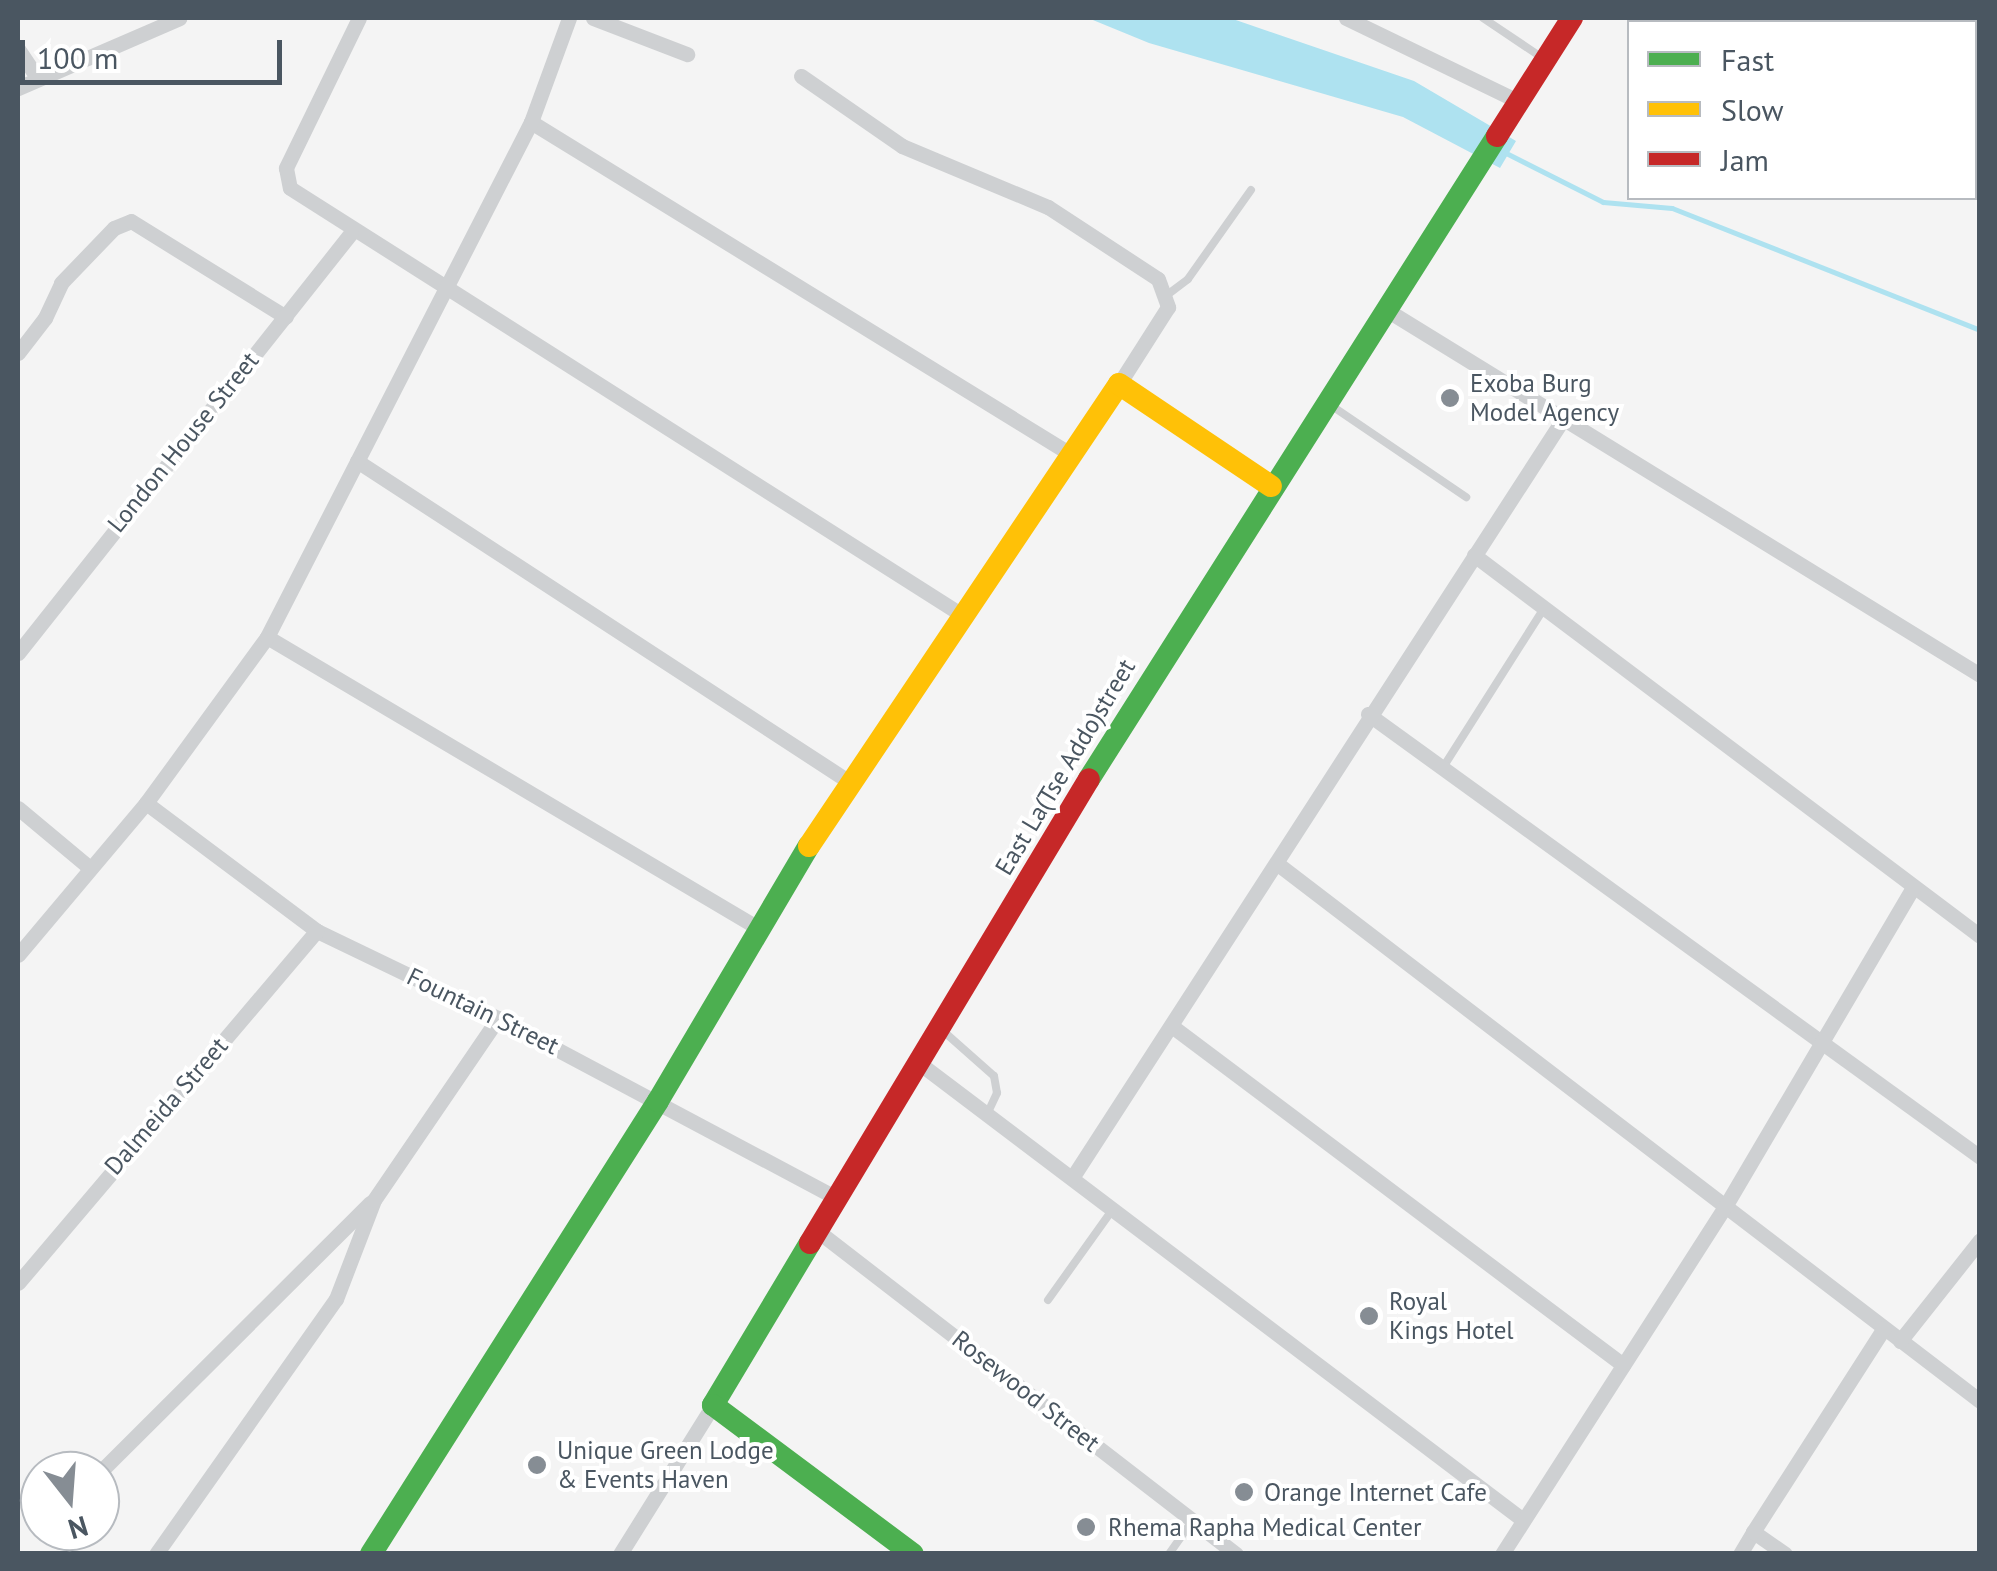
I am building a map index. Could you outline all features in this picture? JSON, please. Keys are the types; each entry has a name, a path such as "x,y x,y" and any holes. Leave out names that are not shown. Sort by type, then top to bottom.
{"street":[{"path":"18,88 180,18"},
{"path":"360,18 286,175 290,188 351,232 446,286 959,614"},
{"path":"18,955 146,803 267,637 531,122 569,18"},
{"path":"593,18 687,54"},
{"path":"1352,18 1514,112"},
{"name":"East La(Tse Addo)street","path":"712,1405 815,1228 1271,486 1390,312 1572,18"},
{"path":"18,49 38,78"},
{"path":"371,1554 658,1101 848,780 959,614 1072,456 1160,322 1168,295 1158,279 1048,207 902,146 800,76"},
{"path":"531,122 1072,456"},
{"path":"18,353 61,283 114,228 131,222 286,317"},
{"name":"London House Street","path":"18,653 351,232"},
{"path":"1390,312 1980,675"},
{"path":"1119,384 1271,486"},
{"path":"1072,1178 1279,865 1368,714 1562,418"},
{"path":"357,460 848,780"},
{"path":"1474,555 1980,936"},
{"path":"267,637 760,929"},
{"path":"1368,714 1822,1049 1980,1157"},
{"name":"Fountain Street","path":"146,803 318,931 498,1018 834,1198"},
{"path":"18,808 90,868"},
{"path":"1279,865 1724,1210 1980,1401"},
{"path":"1502,1554 1724,1210 1822,1049 1912,886"},
{"name":"Dalmeida Street","path":"18,1283 318,931"},
{"path":"120,1452 374,1200 498,1018"},
{"path":"1172,1027 1623,1365"},
{"path":"919,1063 1522,1520"},
{"path":"156,1554 336,1299 374,1200"},
{"name":"Rosewood Street","path":"815,1228 1236,1554"},
{"path":"1900,1340 1980,1240"},
{"path":"1740,1554 1884,1328"},
{"path":"620,1554 712,1405 913,1554"},
{"path":"1753,1532 1785,1554"}],"lane":[{"path":"1483,18 1545,60"},
{"path":"1168,295 1188,279 1251,190"},
{"path":"1329,404 1466,498"},
{"path":"1442,769 1544,608"},
{"path":"940,1028 994,1076 998,1086 987,1114"},
{"path":"1048,1300 1113,1209"},
{"path":"1169,1554 1192,1520"}],"water":[{"path":"1088,18 1230,18 1414,81 1516,141 1500,168 1403,117 1149,43"}],"waterway":[{"path":"1504,152 1603,202 1672,208 1980,330"}],"traffic: fast":[{"path":"1089,779 1497,136"},
{"path":"371,1554 658,1101 809,846"},
{"path":"810,1243 713,1405 913,1554"}],"traffic: slow":[{"path":"809,846 1119,384 1271,486"}],"traffic: jam":[{"path":"1497,136 1572,18"},
{"path":"810,1243 1089,779"}],"place":[{"name":"Exoba Burg Model Agency","path":"1450,398"},
{"name":"Royal Kings Hotel","path":"1369,1316"},
{"name":"Unique Green Lodge & Events Haven","path":"537,1465"},
{"name":"Orange Internet Cafe","path":"1244,1492"},
{"name":"Rhema Rapha Medical Center","path":"1086,1527"}]}
